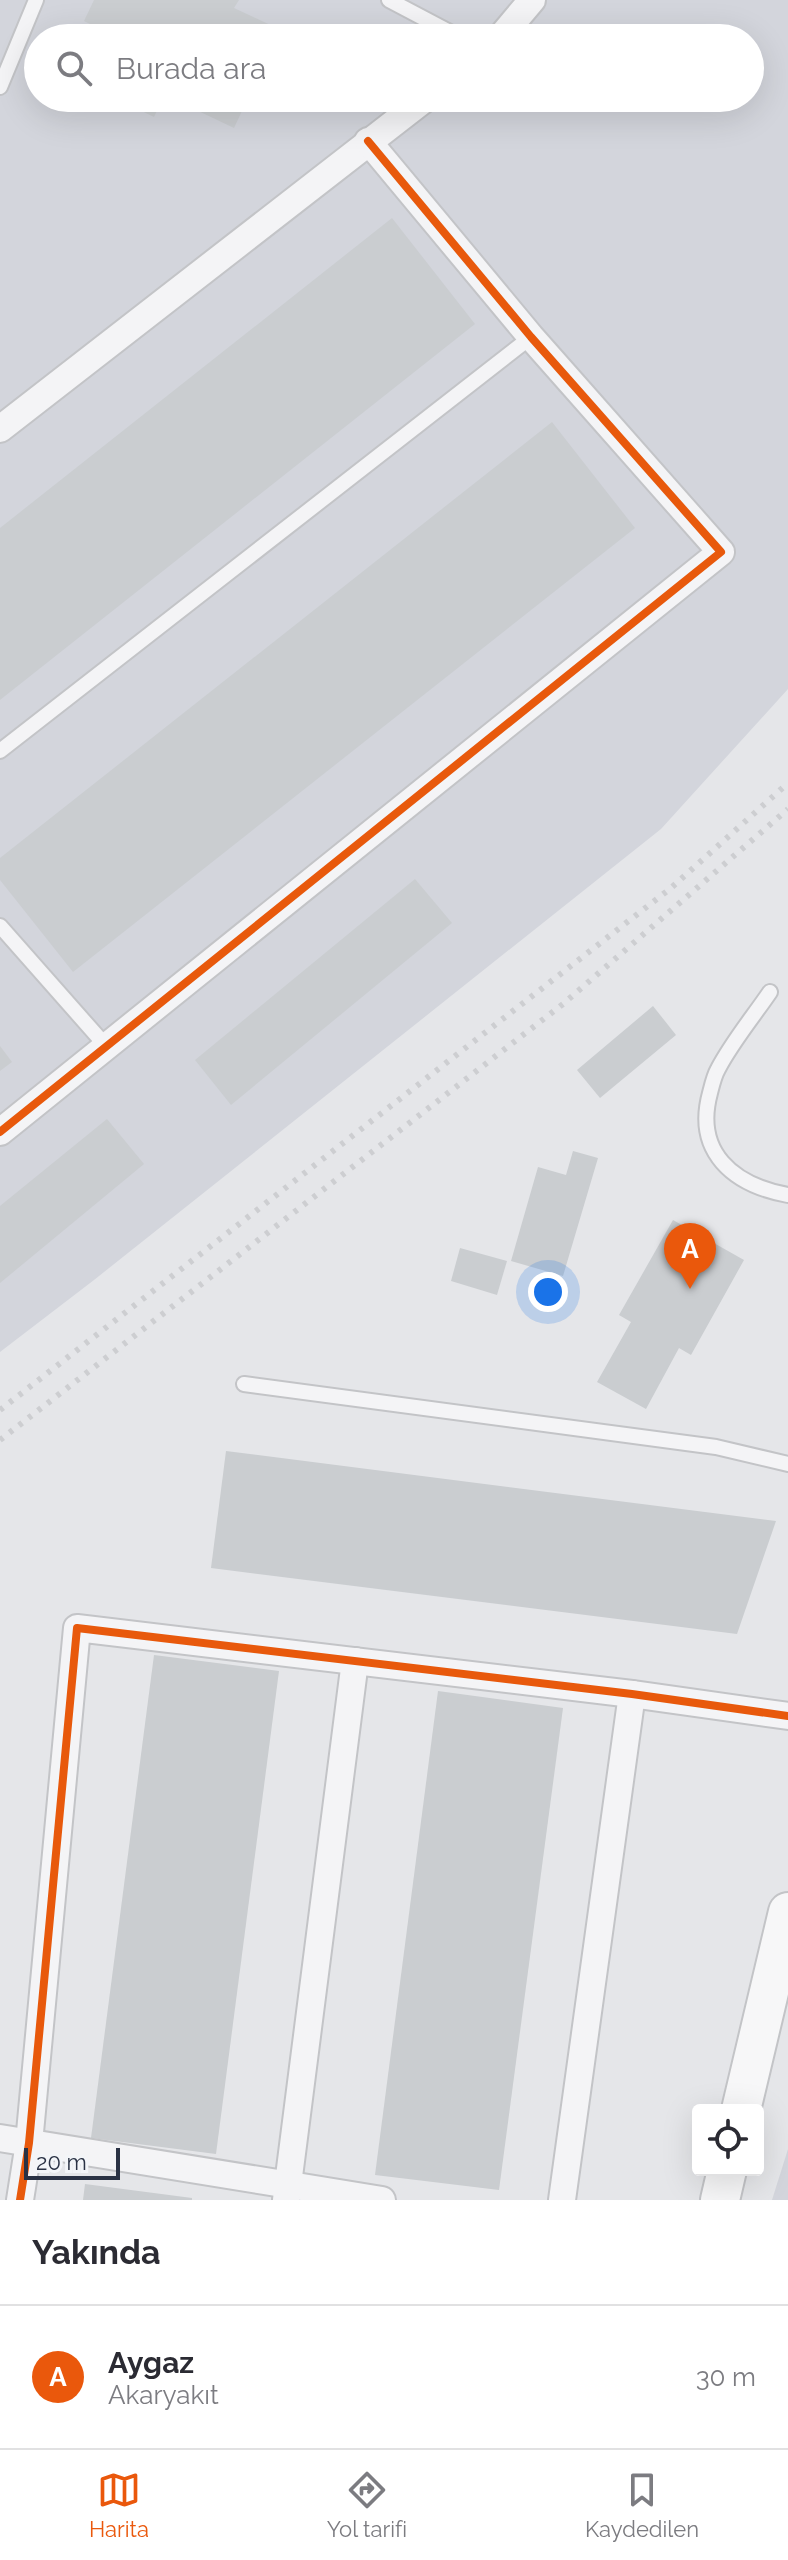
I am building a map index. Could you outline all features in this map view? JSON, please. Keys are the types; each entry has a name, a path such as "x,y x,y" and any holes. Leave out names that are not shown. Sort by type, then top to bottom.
{"main road":[{"path":"742,2104 788,1912"},
{"path":"720,2200 726,2176"}],"street":[{"path":"512,24 532,0"},
{"path":"0,429 407,112"},
{"path":"0,1132 721,552 531,337 368,141"},
{"path":"20,2200 29,2143 77,1628 632,1694 788,1716"},
{"path":"287,2192 355,1661"},
{"path":"562,2200 632,1694"},
{"path":"0,2138 287,2192 382,2200"}],"lane":[{"path":"26,24 36,0"},
{"path":"389,0 434,24"},
{"path":"0,87 24,29"},
{"path":"0,751 531,337"},
{"path":"0,926 106,1046"},
{"path":"770,992 716,1071 704,1114 711,1143 728,1169 756,1187 788,1195"},
{"path":"244,1384 786,1459"}],"shaded area":[{"path":"0,0 788,0 788,689 661,829 0,1352"},
{"path":"788,2149 788,2200 772,2200"}],"building":[{"path":"94,0 239,0 234,8 268,24 90,24 84,21"},
{"path":"200,112 241,112 234,128"},
{"path":"392,218 475,324 0,700 0,528"},
{"path":"552,422 635,528 73,972 0,880 0,858"},
{"path":"415,879 452,923 231,1105 195,1060"},
{"path":"653,1006 676,1035 600,1098 577,1070"},
{"path":"0,1046 12,1062 0,1071"},
{"path":"107,1119 144,1164 0,1283 0,1206"},
{"path":"573,1151 598,1158 563,1276 511,1261 538,1167 566,1175"},
{"path":"673,1220 744,1260 691,1355 679,1348 646,1409 597,1382 631,1322 619,1315"},
{"path":"460,1248 507,1261 497,1295 451,1281"},
{"path":"226,1451 776,1521 737,1634 211,1568"},
{"path":"154,1655 279,1671 216,2154 91,2138"},
{"path":"438,1691 563,1708 499,2190 375,2175"},
{"path":"85,2184 192,2198 192,2200 83,2200"}],"railway":[{"path":"0,1410 671,888 788,783"},
{"path":"0,1440 563,1004 788,809"}],"cycle path":[{"path":"0,1132 721,552 531,337 368,141"},
{"path":"20,2200 29,2143 77,1628 632,1694 788,1716"}],"place":[{"name":"Aygaz","path":"690,1289"}]}
